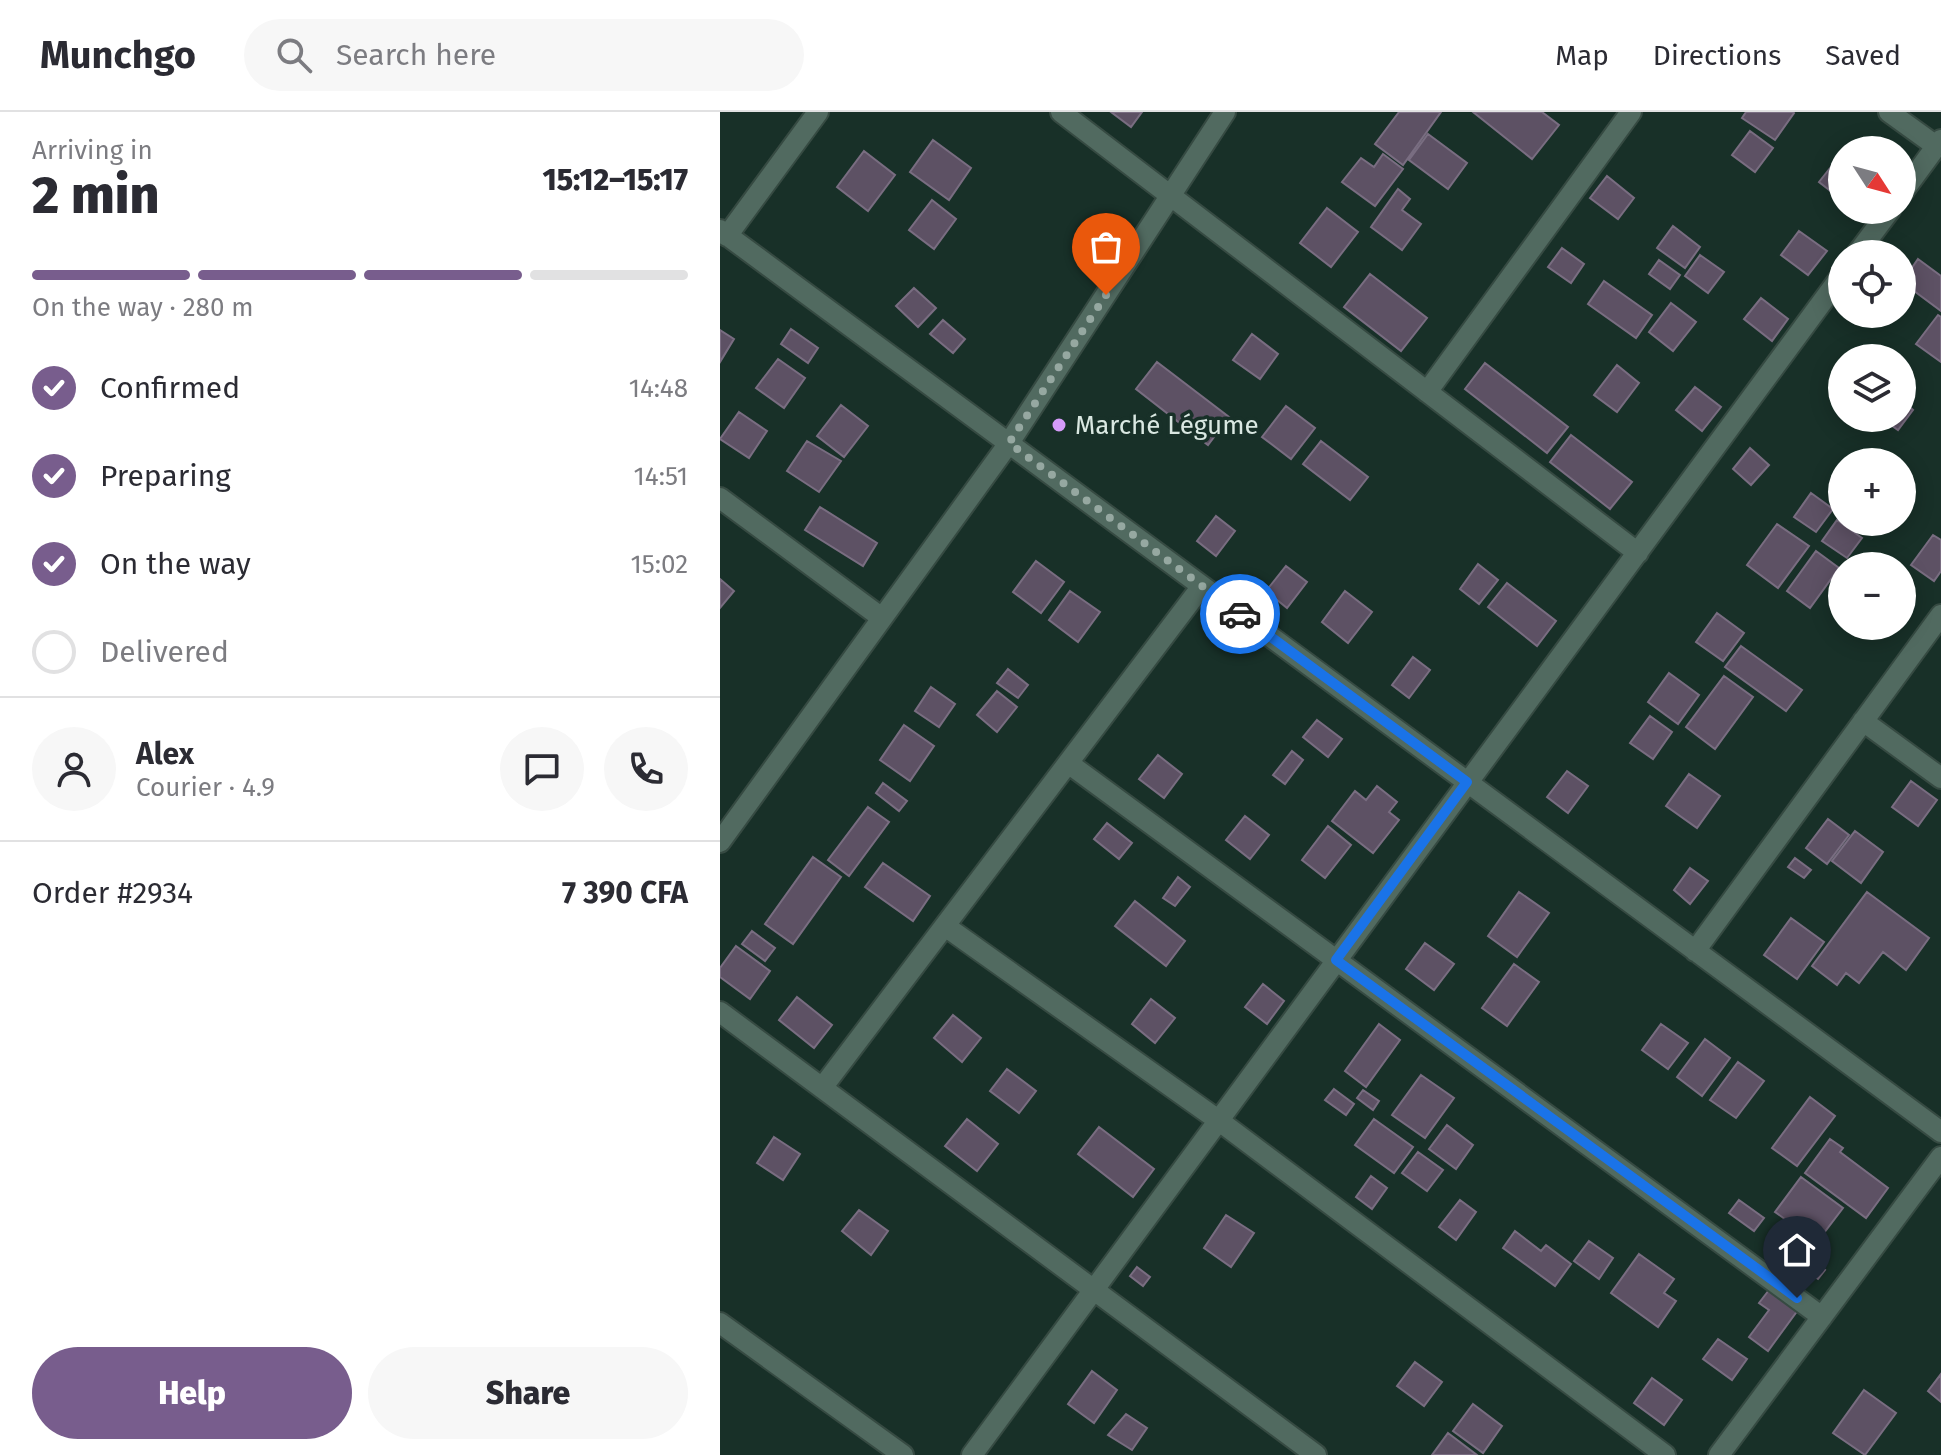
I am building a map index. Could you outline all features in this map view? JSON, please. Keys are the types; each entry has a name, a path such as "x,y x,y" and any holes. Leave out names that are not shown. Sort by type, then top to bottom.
{"street":[{"path":"818,112 724,233 1941,1132"},
{"path":"1061,112 1638,553"},
{"path":"720,842 1009,443 1225,112"},
{"path":"1427,392 1631,112"},
{"path":"1889,112 1939,143 1916,174"},
{"path":"972,1455 1828,294"},
{"path":"720,498 882,618"},
{"path":"822,1088 1202,586"},
{"path":"1695,951 1941,615"},
{"path":"1863,721 1941,778"},
{"path":"1068,763 1822,1317"},
{"path":"945,926 1218,1120 1665,1455"},
{"path":"720,1012 1316,1455"},
{"path":"1719,1455 1941,1157"},
{"path":"720,1323 903,1455"}],"building":[{"path":"1111,112 1142,112 1131,127"},
{"path":"1399,112 1441,112 1403,165 1375,144"},
{"path":"1473,112 1542,112 1559,125 1532,159"},
{"path":"1746,112 1794,113 1775,140 1742,118"},
{"path":"1750,131 1773,148 1755,172 1732,155"},
{"path":"1428,134 1467,163 1448,189 1409,160"},
{"path":"933,140 971,168 949,200 910,172"},
{"path":"864,151 895,175 868,211 837,187"},
{"path":"1383,154 1403,169 1375,206 1342,182 1361,158 1374,167"},
{"path":"1828,171 1828,189 1819,182"},
{"path":"1607,176 1634,198 1618,219 1590,198"},
{"path":"1398,189 1410,199 1402,210 1421,224 1402,250 1371,227"},
{"path":"932,200 956,219 934,249 909,230"},
{"path":"1327,208 1358,232 1331,267 1300,243"},
{"path":"1673,226 1700,247 1685,268 1657,248"},
{"path":"1799,231 1827,251 1808,275 1781,255"},
{"path":"1562,248 1584,264 1571,283 1548,267"},
{"path":"1700,255 1724,272 1708,293 1685,276"},
{"path":"1918,259 1941,276 1941,311 1916,292"},
{"path":"1659,260 1680,275 1670,289 1649,274"},
{"path":"1370,274 1427,318 1401,351 1344,307"},
{"path":"1604,281 1652,315 1636,338 1588,304"},
{"path":"914,288 936,308 918,327 896,306"},
{"path":"1761,298 1788,319 1772,341 1744,319"},
{"path":"1671,303 1696,322 1673,351 1649,332"},
{"path":"1938,315 1941,317 1941,362 1916,344"},
{"path":"943,320 965,339 953,353 930,334"},
{"path":"791,329 818,348 808,363 781,344"},
{"path":"720,330 734,339 720,362"},
{"path":"1252,334 1278,354 1260,379 1233,360"},
{"path":"778,359 805,378 784,408 756,388"},
{"path":"1157,362 1229,417 1208,445 1136,389"},
{"path":"1485,363 1568,427 1547,453 1465,389"},
{"path":"1617,365 1639,383 1617,412 1594,395"},
{"path":"1695,387 1721,407 1702,431 1676,410"},
{"path":"841,405 868,426 844,457 817,436"},
{"path":"1286,406 1315,428 1291,459 1262,437"},
{"path":"739,412 767,431 749,458 720,439"},
{"path":"1571,435 1632,482 1610,509 1550,462"},
{"path":"807,441 841,461 819,492 787,471"},
{"path":"1321,441 1368,477 1350,500 1303,464"},
{"path":"1750,448 1769,465 1751,485 1733,469"},
{"path":"1811,493 1828,505 1828,516 1816,532 1794,517"},
{"path":"820,507 877,543 863,566 805,530"},
{"path":"1216,516 1235,531 1216,556 1197,541"},
{"path":"1777,524 1809,546 1778,588 1747,565"},
{"path":"1828,533 1828,536 1862,538 1852,552 1838,552 1822,541"},
{"path":"1933,535 1941,540 1941,571 1934,581 1916,568 1916,558"},
{"path":"1816,551 1828,560 1828,583 1810,608 1787,591"},
{"path":"1036,561 1064,582 1041,613 1013,592"},
{"path":"1478,564 1498,580 1479,604 1460,589"},
{"path":"1286,566 1307,582 1287,608 1266,591"},
{"path":"720,579 734,591 720,608"},
{"path":"1507,583 1556,621 1537,646 1488,607"},
{"path":"1070,591 1100,612 1078,642 1049,620"},
{"path":"1345,591 1372,612 1348,643 1322,622"},
{"path":"1717,613 1744,633 1723,661 1696,642"},
{"path":"1741,646 1802,690 1786,711 1725,667"},
{"path":"1413,657 1430,670 1409,698 1392,685"},
{"path":"1008,669 1028,685 1018,698 997,683"},
{"path":"1669,673 1699,695 1678,724 1648,702"},
{"path":"1724,676 1753,697 1715,749 1686,727"},
{"path":"931,687 955,704 939,727 915,711"},
{"path":"997,691 1017,707 997,732 977,715"},
{"path":"1650,716 1672,732 1653,759 1630,743"},
{"path":"1317,720 1342,739 1328,757 1303,737"},
{"path":"904,725 934,746 910,781 880,760"},
{"path":"1292,751 1303,760 1285,784 1273,775"},
{"path":"1158,755 1182,774 1164,798 1139,779"},
{"path":"1567,771 1588,786 1568,813 1547,797"},
{"path":"1689,774 1720,796 1697,828 1666,806"},
{"path":"1911,781 1937,800 1918,826 1892,807"},
{"path":"883,783 907,801 899,811 876,793"},
{"path":"1377,786 1397,802 1389,812 1399,820 1373,853 1332,821 1355,791 1366,800"},
{"path":"868,807 889,822 849,876 828,860"},
{"path":"1245,816 1269,835 1250,859 1226,840"},
{"path":"1828,819 1849,835 1827,864 1806,848"},
{"path":"1107,823 1132,843 1119,859 1094,839"},
{"path":"1328,826 1351,845 1325,878 1302,860"},
{"path":"1855,831 1883,852 1861,883 1832,861"},
{"path":"813,857 841,877 793,944 765,924"},
{"path":"1795,858 1811,870 1804,878 1788,867"},
{"path":"883,863 930,896 913,921 865,887"},
{"path":"1690,868 1708,881 1690,904 1674,890"},
{"path":"1178,877 1190,887 1175,906 1163,898"},
{"path":"1519,892 1549,913 1517,957 1488,936"},
{"path":"1867,892 1929,938 1906,970 1883,952 1859,983 1846,973 1837,985 1812,966"},
{"path":"1135,901 1185,941 1166,966 1115,926"},
{"path":"1791,918 1824,942 1797,979 1764,955"},
{"path":"752,931 775,948 765,961 742,944"},
{"path":"1425,943 1454,964 1434,990 1406,969"},
{"path":"736,946 770,971 750,999 720,977 720,968"},
{"path":"1514,964 1539,982 1507,1026 1482,1008"},
{"path":"1263,984 1284,1001 1267,1024 1245,1007"},
{"path":"797,997 832,1025 814,1048 779,1020"},
{"path":"1151,999 1175,1018 1155,1043 1132,1024"},
{"path":"953,1015 981,1038 962,1062 934,1038"},
{"path":"1379,1024 1400,1040 1366,1087 1345,1071"},
{"path":"1661,1024 1688,1043 1668,1069 1642,1050"},
{"path":"1705,1039 1730,1058 1702,1096 1677,1077"},
{"path":"1738,1062 1764,1081 1736,1118 1710,1100"},
{"path":"1007,1069 1036,1091 1019,1113 990,1091"},
{"path":"1421,1075 1454,1098 1425,1138 1392,1115"},
{"path":"1334,1089 1354,1104 1346,1115 1325,1100"},
{"path":"1363,1090 1379,1101 1373,1110 1357,1098"},
{"path":"1810,1097 1835,1116 1797,1166 1772,1148"},
{"path":"967,1119 998,1144 977,1171 945,1146"},
{"path":"1374,1119 1413,1147 1394,1173 1355,1145"},
{"path":"1447,1125 1473,1145 1456,1169 1429,1149"},
{"path":"1099,1127 1154,1169 1133,1197 1078,1154"},
{"path":"774,1137 800,1154 783,1180 757,1163"},
{"path":"1830,1139 1843,1148 1840,1152 1888,1188 1866,1218 1805,1173"},
{"path":"1418,1152 1443,1170 1427,1191 1402,1173"},
{"path":"1371,1176 1387,1188 1372,1209 1356,1197"},
{"path":"1801,1177 1843,1208 1817,1242 1775,1212"},
{"path":"1460,1200 1476,1212 1456,1240 1439,1227"},
{"path":"1739,1200 1764,1218 1754,1231 1729,1213"},
{"path":"859,1210 888,1231 871,1255 842,1231"},
{"path":"1226,1215 1254,1233 1231,1267 1204,1248"},
{"path":"1515,1231 1541,1251 1546,1245 1571,1264 1555,1286 1503,1248"},
{"path":"1589,1241 1613,1258 1599,1279 1574,1261"},
{"path":"1639,1254 1674,1279 1664,1293 1676,1301 1658,1327 1611,1293"},
{"path":"1803,1254 1825,1270 1818,1279 1796,1264"},
{"path":"1137,1267 1150,1277 1143,1286 1130,1276"},
{"path":"1769,1290 1798,1310 1768,1351 1749,1337 1769,1310 1759,1303"},
{"path":"1718,1339 1747,1359 1732,1380 1703,1359"},
{"path":"1415,1362 1442,1382 1424,1406 1397,1386"},
{"path":"1092,1371 1117,1390 1094,1423 1068,1404"},
{"path":"1941,1374 1941,1402 1928,1391"},
{"path":"1652,1378 1682,1400 1664,1425 1634,1403"},
{"path":"1864,1390 1896,1413 1865,1455 1833,1433"},
{"path":"1473,1404 1502,1426 1483,1453 1453,1431"},
{"path":"1126,1414 1147,1428 1132,1450 1108,1435"},
{"path":"1448,1433 1477,1455 1432,1455"}],"way so far":[{"path":"1106,295 1009,443 1240,614"}],"place":[{"name":"Marché Légume","path":"1059,425"}],"route":[{"path":"1240,614 1467,782 1336,960 1797,1298"}]}
